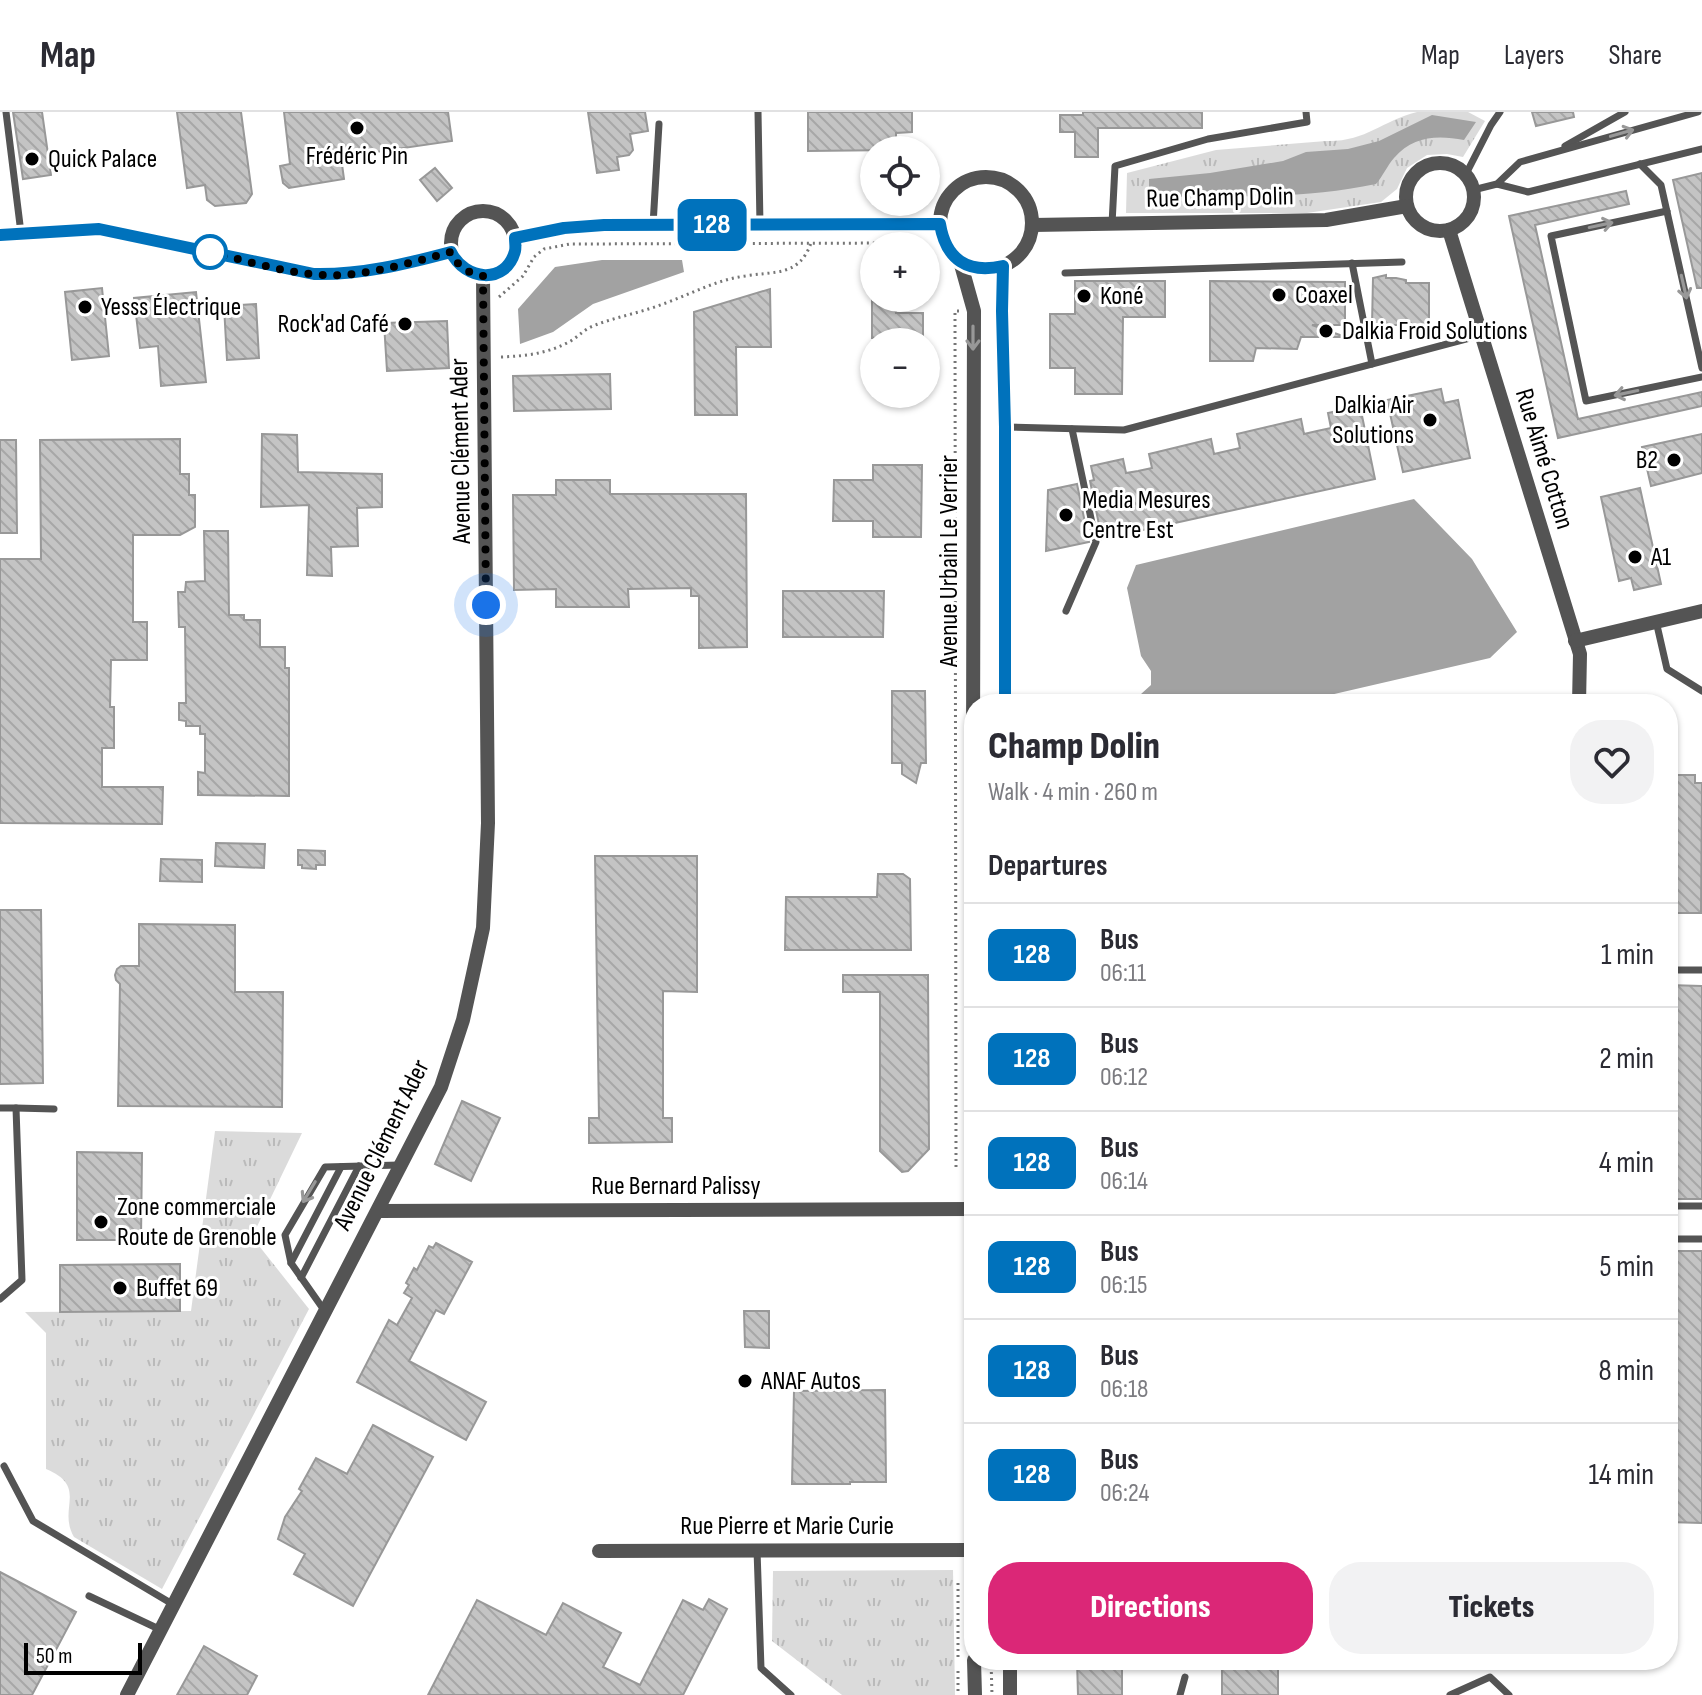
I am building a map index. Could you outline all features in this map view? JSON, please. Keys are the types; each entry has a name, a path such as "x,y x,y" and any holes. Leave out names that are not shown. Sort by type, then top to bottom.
{"street":[{"path":"1435,163 1457,167 1466,174 1473,190 1473,207 1468,218 1460,226 1449,230 1428,229 1419,224 1407,206 1406,195 1415,174 1435,163"},
{"path":"987,177 1002,180 1015,188 1025,199 1033,225 1024,249 1016,258 1003,266 988,269 974,268 949,252 942,239 940,224 942,209 959,186 987,177"},
{"name":"Rue Champ Dolin","path":"1033,225 1326,220 1407,206"},
{"path":"487,210 506,219 515,238 515,252 508,264 497,273 483,276 473,274 456,262 451,252 450,241 458,222 476,211 487,210"},
{"path":"515,238 564,228 604,225 940,224"},
{"path":"0,235 99,229 290,270 342,275 407,264 451,252"},
{"name":"Rue Aimé Cotton","path":"1449,230 1580,654 1579,694"},
{"name":"Avenue Urbain Le Verrier","path":"960,261 974,311 974,694"},
{"path":"1003,266 1005,694"},
{"name":"Avenue Clément Ader","path":"127,1695 441,1087 463,1020 483,928 488,823 483,276"},
{"path":"1575,641 1702,611"},
{"name":"Rue Bernard Palissy","path":"379,1211 964,1209"},
{"name":"Rue Pierre et Marie Curie","path":"599,1551 964,1550"},
{"path":"974,1670 975,1695"},
{"path":"1010,1670 1010,1695"}],"lane":[{"path":"6,112 21,233"},
{"path":"758,112 760,225"},
{"path":"1112,224 1115,166 1208,139 1307,122 1306,112"},
{"path":"1466,174 1500,112"},
{"path":"1553,153 1625,112"},
{"path":"1497,184 1520,162 1698,112"},
{"path":"653,225 659,124"},
{"path":"1473,190 1497,184 1528,192 1702,149"},
{"path":"1640,164 1661,185 1702,368"},
{"path":"1667,211 1551,236 1586,401 1702,377"},
{"path":"1065,273 1402,262"},
{"path":"1352,263 1372,364"},
{"path":"1005,427 1124,430 1481,335"},
{"path":"1066,611 1096,542 1072,429"},
{"path":"1656,621 1667,669 1702,691"},
{"path":"1678,970 1702,970"},
{"path":"0,1108 54,1109"},
{"path":"0,1299 22,1280 16,1108"},
{"path":"326,1312 291,1263 285,1235 325,1167 402,1165"},
{"path":"301,1278 359,1166"},
{"path":"291,1263 341,1167"},
{"path":"1678,1206 1702,1206"},
{"path":"1678,1239 1702,1239"},
{"path":"4,1466 33,1521 174,1605"},
{"path":"757,1550 761,1668 791,1695"},
{"path":"89,1596 161,1630"},
{"path":"1180,1695 1185,1677"},
{"path":"1450,1695 1490,1677 1509,1695"}],"path":[{"path":"499,296 523,276 534,257 544,249 570,244 898,243 898,224"},
{"path":"501,357 535,356 568,343 589,328 663,304 703,287 742,276 785,271 798,265 807,255 811,243"},
{"path":"956,1177 955,311 974,311"},
{"path":"958,1579 958,1695"},
{"path":"991,1670 992,1695"}],"green space":[{"path":"1417,112 1468,112 1485,121 1463,157 1427,155 1407,168 1397,189 1381,202 1307,213 1126,213 1127,173 1216,150 1352,138"},
{"path":"215,1131 302,1133 252,1237 309,1309 162,1589 74,1537 68,1517 70,1499 66,1483 46,1469 46,1333 25,1312 191,1311"},
{"path":"953,1570 955,1695 842,1695 772,1641 773,1571"}],"shaded area":[{"path":"1432,115 1476,122 1464,140 1435,138 1409,145 1394,158 1376,184 1292,195 1149,197 1149,179 1283,161 1306,152 1348,149 1379,141"},
{"path":"602,260 682,260 684,272 593,304 553,332 520,344 518,309 555,267"},
{"path":"1414,499 1472,559 1517,632 1490,658 1334,694 1141,694 1151,685 1151,671 1141,656 1127,588 1136,565"}],"building":[{"path":"13,112 42,112 51,175 23,179"},
{"path":"177,112 241,112 252,194 246,203 215,206 207,200 205,185 187,188"},
{"path":"284,112 448,112 452,141 341,157 344,179 289,188 283,183 280,166 290,164"},
{"path":"588,112 645,112 648,131 630,134 633,150 629,155 617,157 619,170 597,173"},
{"path":"808,112 912,112 912,132 896,133 896,136 860,136 860,150 808,151"},
{"path":"1083,112 1202,112 1202,128 1098,128 1098,157 1075,157 1075,132 1060,132 1060,115 1083,115"},
{"path":"1532,112 1573,112 1574,117 1536,126"},
{"path":"435,168 452,188 437,201 420,180"},
{"path":"1702,173 1702,288 1697,288 1673,180"},
{"path":"1626,191 1629,204 1535,225 1578,419 1702,392 1702,406 1558,438 1509,216"},
{"path":"1386,275 1386,278 1406,280 1406,283 1429,283 1429,325 1372,325 1373,278"},
{"path":"1075,281 1165,281 1165,317 1123,317 1122,394 1075,394 1075,368 1050,368 1050,314 1075,314"},
{"path":"1210,281 1345,282 1345,325 1312,325 1340,337 1301,337 1297,349 1256,348 1253,361 1210,361"},
{"path":"102,288 109,356 72,360 65,292"},
{"path":"770,289 771,347 736,347 737,415 695,415 694,312"},
{"path":"196,292 206,382 161,386 158,346 140,348 134,298"},
{"path":"256,304 259,358 227,360 224,306"},
{"path":"872,312 923,313 923,328 872,328"},
{"path":"447,321 449,368 387,371 384,323"},
{"path":"610,374 611,409 514,411 513,376"},
{"path":"1441,389 1444,403 1458,400 1470,458 1403,472 1387,400"},
{"path":"1360,406 1375,479 1102,539 1090,481 1094,480 1091,466 1123,459 1126,473 1152,468 1149,454 1211,439 1214,454 1240,448 1237,434 1301,419 1304,434 1331,428 1328,413"},
{"path":"262,434 297,435 298,472 382,474 382,507 357,508 358,546 331,547 332,576 307,575 309,505 261,507"},
{"name":"B2","path":"1702,434 1702,473 1651,486 1642,447"},
{"path":"180,439 180,474 189,474 189,495 195,495 195,527 180,535 133,535 133,622 147,622 147,660 111,660 110,707 114,707 114,748 102,748 102,787 163,787 162,824 0,823 0,559 41,559 40,440"},
{"path":"0,440 16,440 17,533 0,533"},
{"path":"873,465 922,465 921,537 873,537 873,521 833,521 834,480 873,480"},
{"path":"556,480 610,480 610,494 746,494 747,647 699,648 699,596 691,596 691,588 628,589 629,607 556,607 556,589 514,590 513,495 556,495"},
{"path":"1077,484 1089,542 1046,551 1048,490"},
{"name":"A1","path":"1640,488 1661,584 1634,590 1631,578 1619,581 1601,497"},
{"path":"204,531 228,531 229,615 244,615 244,620 260,620 260,647 285,647 285,668 289,668 289,796 198,795 198,772 205,773 205,734 200,734 200,726 186,726 186,721 179,720 179,703 186,703 185,627 179,627 178,592 185,592 186,582 205,581"},
{"path":"783,591 884,591 883,637 783,637"},
{"path":"892,691 925,691 926,763 921,763 916,783 902,774 902,763 892,763"},
{"path":"1678,775 1695,775 1695,783 1702,783 1701,913 1678,913"},
{"path":"216,843 265,844 264,868 215,866"},
{"path":"298,850 325,851 325,865 316,865 316,869 302,868 298,865"},
{"path":"595,856 697,856 697,992 663,991 663,1118 672,1118 672,1142 589,1143 589,1118 599,1118"},
{"path":"161,859 202,860 202,882 160,881"},
{"path":"878,874 903,874 910,879 911,950 785,950 786,897 877,897"},
{"path":"0,910 41,910 43,1083 0,1084"},
{"path":"139,924 235,925 235,992 283,992 282,1107 118,1106 120,984 115,975 121,966 139,966"},
{"path":"843,975 928,975 929,1149 908,1171 902,1172 880,1151 880,992 843,992"},
{"path":"1678,985 1702,986 1702,1199 1678,1199"},
{"path":"462,1101 500,1118 471,1181 435,1164"},
{"path":"77,1152 142,1153 141,1240 77,1240"},
{"path":"436,1243 472,1262 444,1314 436,1310 409,1361 486,1402 466,1440 357,1382 389,1320 397,1325 412,1298 404,1293 414,1268 417,1270 429,1246 433,1248"},
{"path":"1678,1251 1702,1251 1702,1523 1678,1522"},
{"name":"Buffet 69","path":"180,1264 180,1311 60,1312 60,1265"},
{"path":"744,1311 769,1311 769,1348 745,1347"},
{"path":"885,1390 886,1482 792,1484 794,1391"},
{"path":"373,1425 433,1457 353,1606 294,1574 305,1554 278,1539 285,1517 302,1491 299,1489 316,1458 347,1474"},
{"path":"0,1572 76,1612 32,1695 0,1695"},
{"path":"709,1599 727,1609 683,1695 428,1695 477,1600 546,1635 563,1603 621,1633 603,1667 640,1685 683,1600 703,1610"},
{"path":"204,1646 257,1676 247,1695 177,1695"},
{"path":"1077,1670 1122,1670 1122,1695 1078,1695"},
{"path":"1222,1670 1278,1670 1278,1695 1222,1695"}],"bus line":[{"name":"128","path":"0,235 99,229 314,274 342,275 407,264 451,252 463,269 483,276 497,273 508,264 515,252 515,238 564,228 604,225 940,224 942,239 949,252 960,261 974,268 1003,266 1005,694"}],"place":[{"name":"Frédéric Pin","path":"357,128"},
{"name":"Quick Palace","path":"32,159"},
{"name":"Coaxel","path":"1279,295"},
{"name":"Koné","path":"1084,296"},
{"name":"Yesss Électrique","path":"85,307"},
{"name":"Rock'ad Café","path":"405,324"},
{"name":"Dalkia Froid Solutions","path":"1326,331"},
{"name":"Dalkia Air Solutions","path":"1430,420"},
{"name":"B2","path":"1674,460"},
{"name":"Media Mesures Centre Est","path":"1066,515"},
{"name":"A1","path":"1635,557"},
{"name":"Zone commerciale Route de Grenoble","path":"101,1222"},
{"name":"Buffet 69","path":"120,1288"},
{"name":"ANAF Autos","path":"745,1381"}],"route":[{"path":"210,252 290,270 342,275 407,264 451,252 463,269 483,276 486,605"}]}
